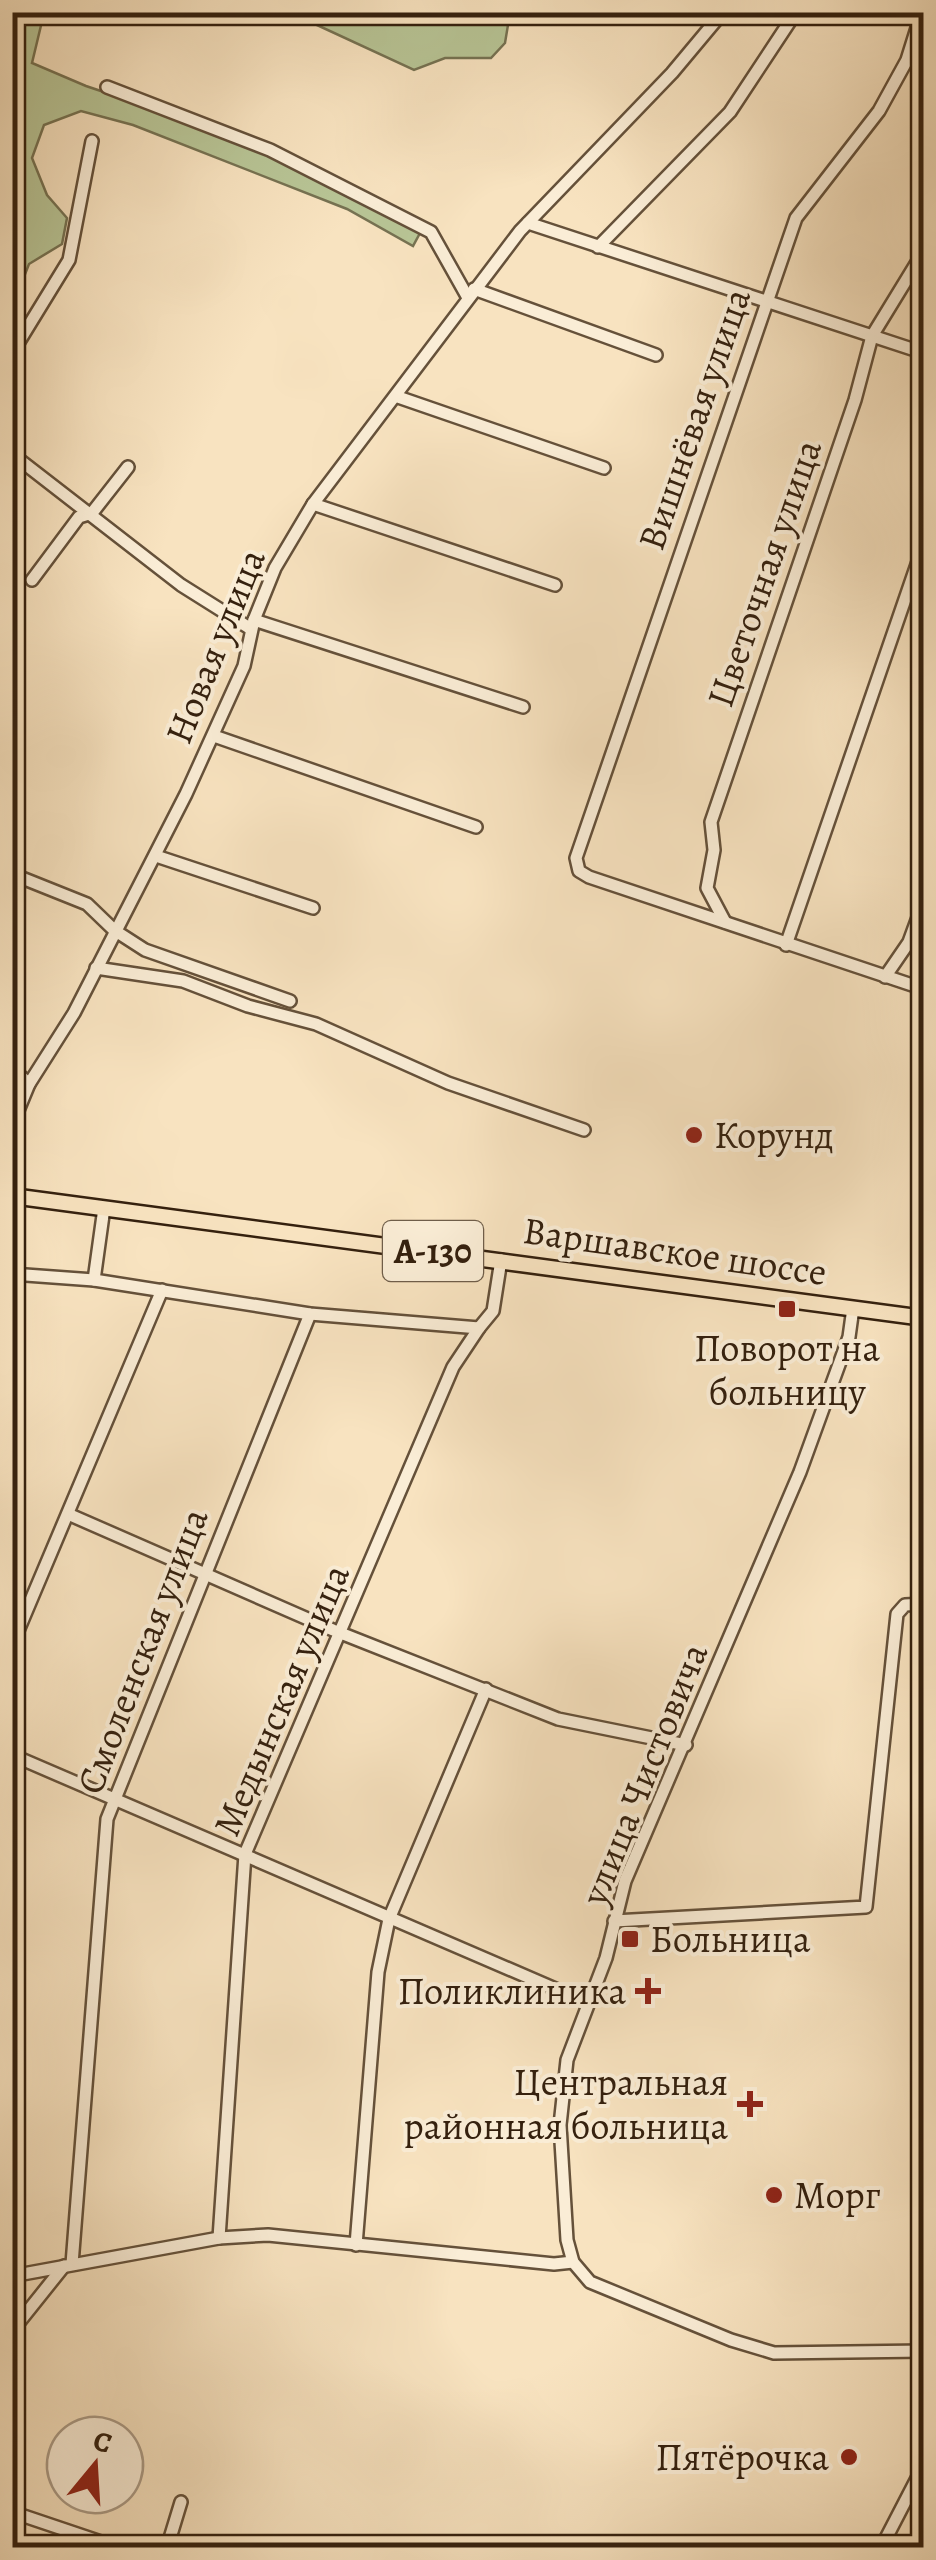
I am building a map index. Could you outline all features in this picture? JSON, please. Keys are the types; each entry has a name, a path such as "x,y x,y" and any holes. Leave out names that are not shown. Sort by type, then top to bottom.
{"main road":[{"name":"Варшавское шоссе","path":"12,1196 853,1308"},
{"name":"А-130","path":"853,1308 924,1318"}],"street":[{"name":"Новая улица","path":"12,1125 29,1084 74,1013 156,856 244,666 253,625 276,568 314,504 340,464 398,397 470,292 528,223 672,73 723,12"},
{"path":"598,246 730,112 796,12"},
{"name":"Вишнёвая улица","path":"725,922 579,870 576,858 796,218 879,111 908,60 922,12"},
{"path":"107,87 270,150 431,232 470,292 656,355"},
{"path":"12,353 69,260 92,141"},
{"path":"528,223 924,353"},
{"name":"Цветочная улица","path":"725,922 708,888 714,850 711,822 855,400 872,336 924,251"},
{"path":"398,397 604,468"},
{"path":"12,454 181,585 253,625 523,707"},
{"path":"32,580 80,517 92,514 128,467"},
{"path":"314,504 554,585"},
{"path":"786,945 924,544"},
{"path":"214,736 476,827"},
{"path":"156,856 313,908"},
{"path":"12,874 80,901 114,930 175,962 290,1001"},
{"path":"885,977 910,942 924,901"},
{"path":"725,922 924,988"},
{"path":"96,968 183,982 248,1006 316,1024 480,1095 584,1130"},
{"path":"12,1068 29,1084"},
{"path":"94,1280 104,1208"},
{"name":"Медынская улица","path":"219,2238 245,1854 452,1367 493,1311 500,1260"},
{"path":"12,1274 94,1280 310,1314 478,1328"},
{"path":"12,1644 162,1290"},
{"name":"улица Чистовича","path":"573,2262 568,2240 560,2096 566,2060 606,1958 624,1881 686,1745 822,1416 849,1337 853,1308"},
{"name":"Смоленская улица","path":"68,2265 106,1838 114,1799 310,1314"},
{"path":"68,1514 203,1574 558,1719 686,1745"},
{"path":"614,1921 866,1907 898,1614 905,1605 924,1604"},
{"path":"356,2245 378,1972 389,1918 486,1689"},
{"path":"12,1755 588,2003"},
{"path":"12,2276 219,2238 268,2234 554,2264 573,2262 590,2282 730,2340 774,2353 924,2351"},
{"path":"12,2331 68,2265"},
{"path":"881,2548 924,2464"},
{"path":"167,2548 181,2502"},
{"path":"12,2512 119,2548"}],"green space":[{"path":"13,13 44,13 32,63 86,86 229,134 420,233 413,246 347,209 133,125 81,111 44,125 32,158 47,195 67,218 62,244 29,264 13,305"},
{"path":"291,13 510,13 505,43 491,58 445,58 414,70"}],"place":[{"name":"Корунд","path":"694,1135"},
{"name":"Поворот на больницу","path":"787,1309"},
{"name":"Больница","path":"630,1939"},
{"name":"Поликлиника","path":"648,1991"},
{"name":"Центральная районная больница","path":"750,2104"},
{"name":"Морг","path":"774,2195"},
{"name":"Пятёрочка","path":"849,2457"}]}
